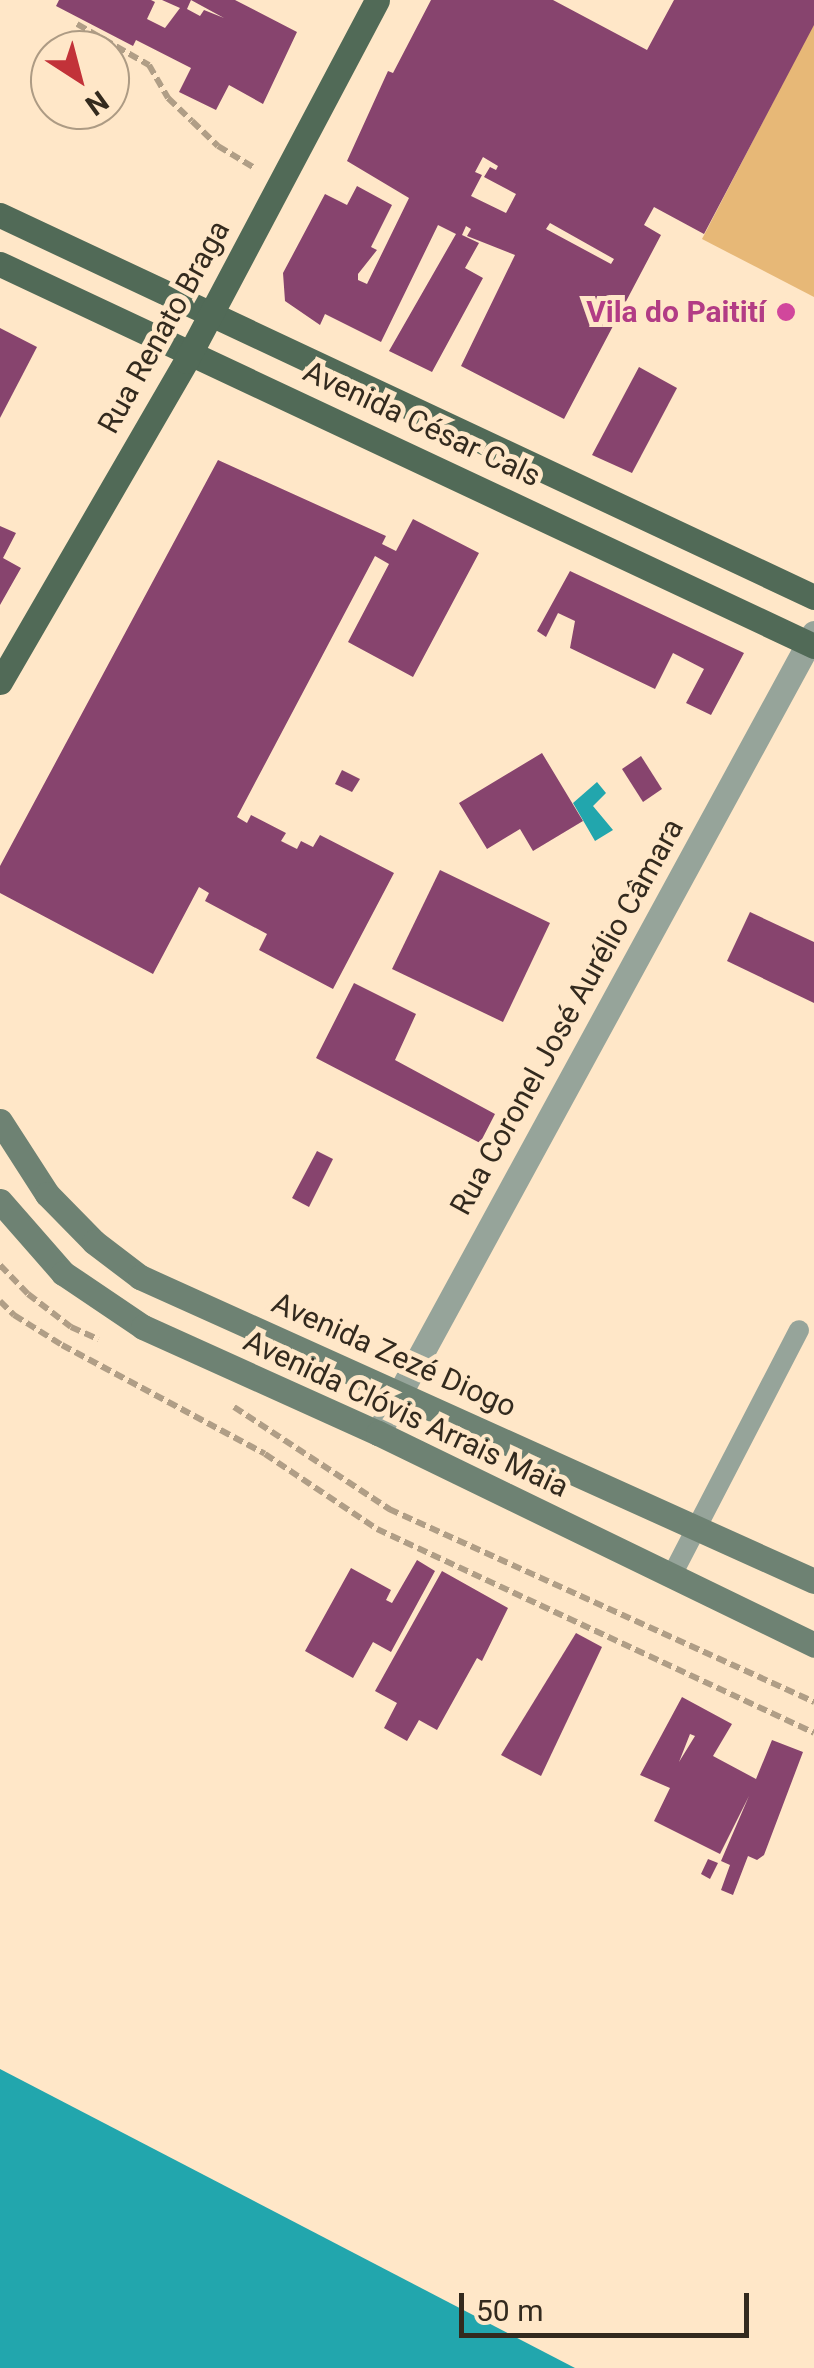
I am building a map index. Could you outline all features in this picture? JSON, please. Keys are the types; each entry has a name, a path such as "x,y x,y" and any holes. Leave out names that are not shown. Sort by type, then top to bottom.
{"main road":[{"name":"Rua Renato Braga","path":"0,682 212,315 377,0"},
{"name":"Avenida César Cals","path":"0,215 814,597"},
{"name":"Avenida César Cals","path":"0,264 812,641"},
{"name":"Avenida Zezé Diogo","path":"0,1121 46,1194 94,1242 140,1277 814,1581"},
{"name":"Avenida Clóvis Arrais Maia","path":"0,1201 62,1273 110,1308 814,1645"}],"street":[{"name":"Rua Coronel José Aurélio Câmara","path":"378,1434 812,641"}],"lane":[{"path":"671,1577 799,1330"}],"path":[{"path":"77,24 149,65 168,98 218,146 280,182"},
{"path":"0,1265 28,1294 72,1326 105,1342"},
{"path":"0,1300 14,1315 62,1345 265,1454 377,1529 814,1733"},
{"path":"223,1400 389,1509 814,1702"}],"shaded area":[{"path":"814,23 814,297 702,239"}],"water":[{"path":"597,782 606,793 593,806 613,830 595,841 573,803"},
{"path":"0,2069 575,2368 0,2368"}],"building":[{"path":"59,0 151,0 155,2 147,19 165,28 180,8 162,0 191,0 235,0 297,32 263,104 229,85 216,110 179,92 191,68 136,40 133,46 130,44 130,30 102,30 56,6","holes":["191,0 224,18 204,10 200,16 187,9"]},
{"path":"431,0 553,0 647,50 674,0 814,0 814,25 704,234 654,207 644,225 661,235 564,419 461,366 515,255 467,236 471,229 466,226 462,235 479,243 465,268 483,278 432,372 389,351 456,234 438,225 381,342 325,314 320,325 285,301 283,273 325,194 347,205 357,186 392,205 371,247 377,250 358,274 358,280 367,284 409,198 347,161 388,71 393,73","holes":["483,157 498,166 496,170 490,167 484,177 516,194 506,213 471,196 482,175 475,172","550,223 614,259 611,264 546,229"]},
{"path":"0,328 37,347 0,418"},
{"path":"639,367 677,388 632,473 592,455"},
{"path":"218,460 386,536 382,544 396,551 413,519 479,553 413,677 348,642 389,564 375,556 237,817 247,823 251,815 286,833 281,841 297,849 301,841 313,847 320,835 394,873 333,989 259,950 267,934 205,901 209,893 199,887 153,974 0,893 0,866"},
{"path":"0,526 16,533 3,558 21,568 0,605"},
{"path":"570,571 744,653 711,715 686,703 704,669 673,653 655,689 570,648 575,621 558,613 546,637 537,631"},
{"path":"542,753 583,821 533,851 520,829 487,849 459,803"},
{"path":"641,756 662,789 643,802 622,769"},
{"path":"342,770 360,779 352,792 335,784"},
{"path":"440,870 550,923 503,1022 392,969"},
{"path":"750,912 814,942 814,1003 727,961"},
{"path":"354,983 416,1014 395,1060 495,1114 480,1143 316,1058"},
{"path":"317,1151 333,1159 309,1207 292,1198"},
{"path":"417,1560 435,1571 391,1652 373,1642 353,1678 305,1651 351,1568 391,1590 386,1600 392,1603"},
{"path":"442,1571 508,1608 482,1661 477,1658 437,1730 419,1720 407,1741 384,1728 397,1703 375,1691"},
{"path":"576,1633 602,1647 541,1776 501,1755"},
{"path":"682,1697 732,1724 713,1756 756,1779 772,1740 803,1752 764,1855 757,1860 748,1856 733,1895 721,1890 730,1865 721,1861 749,1796 720,1854 654,1821 670,1788 640,1775","holes":["690,1734 695,1736 679,1762"]},
{"path":"708,1859 718,1863 710,1879 701,1874"}],"place":[{"name":"Vila do Paitití","path":"786,312"}]}
